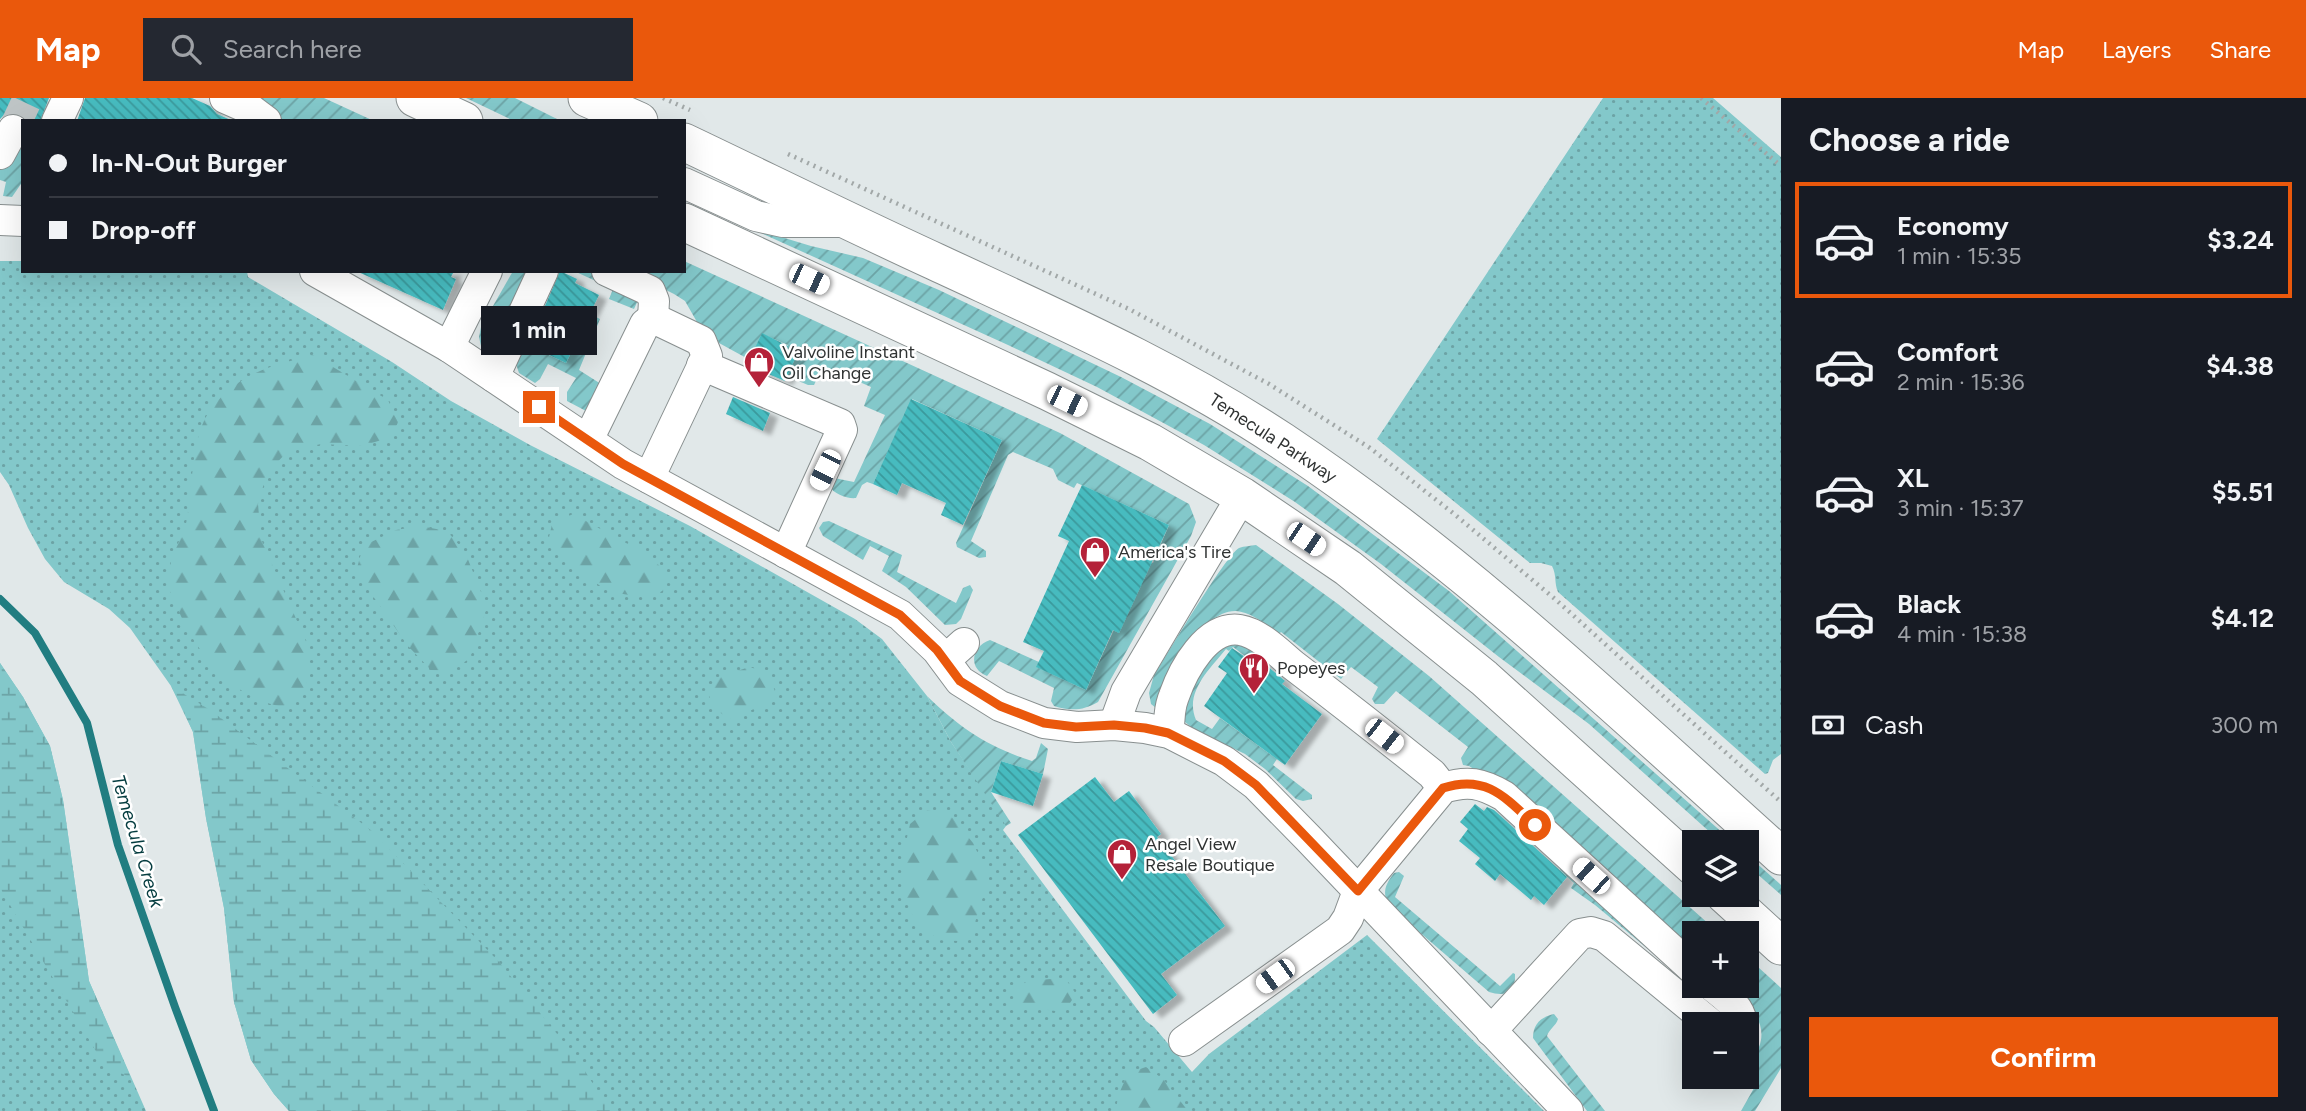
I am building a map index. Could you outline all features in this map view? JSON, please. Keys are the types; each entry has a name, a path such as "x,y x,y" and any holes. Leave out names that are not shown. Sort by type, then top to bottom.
{"main road":[{"path":"415,98 460,119"},
{"path":"587,98 634,119"},
{"name":"Temecula Parkway","path":"686,143 1101,337 1280,439 1380,508 1523,623 1781,856"},
{"path":"686,223 1058,396 1150,442 1242,496 1348,568 1484,678 1682,856"},
{"path":"1738,907 1781,946"}],"lane":[{"path":"58,119 68,98"},
{"path":"226,98 250,109 263,119"},
{"path":"686,184 757,216 783,222 852,222"},
{"path":"319,273 449,346 649,478 900,615 937,650 955,652 960,681 1000,706 1044,723 1076,727 1114,725 1168,733 1224,761 1256,785 1568,1111"},
{"path":"449,346 486,273"},
{"path":"494,377 542,273"},
{"path":"588,440 645,324 653,318 654,301 650,291 611,273"},
{"path":"649,478 707,356 701,341 653,318"},
{"path":"702,365 840,424 842,430 786,553"},
{"path":"1114,725 1126,692 1242,496"},
{"path":"1168,733 1173,698 1183,675 1206,643 1226,629 1243,630 1260,639 1336,697 1432,774 1443,788"},
{"path":"1184,1041 1340,930 1348,918 1358,891 1443,788 1460,782 1489,787 1504,796 1682,959"},
{"path":"1491,1031 1580,934 1591,932 1604,936 1696,1012"},
{"path":"1726,998 1740,1012"}],"path":[{"path":"1701,98 1781,166"}],"green space":[{"path":"248,98 324,98 370,119 275,119"},
{"path":"466,98 515,98 557,119 510,119"},
{"path":"1603,98 1713,98 1781,157 1781,754 1773,760 1768,773 1765,774 1558,592 1552,566 1530,563 1377,439"},
{"path":"21,137 21,184 12,197 3,196 6,182 0,180 0,162"},
{"path":"686,199 778,236 863,258 939,290 1121,377 1210,424 1308,486 1449,591 1719,830 1708,830 1589,724 1381,564 1295,502 1204,445 1097,387"},
{"path":"0,261 21,261 21,273 247,273 248,277 392,362 451,401 530,445 690,526 855,619 882,639 927,696 951,742 1006,823 1003,830 1146,1021 1192,1072 1209,1054 1367,935 1544,1111 289,1111 251,1060 234,1002 224,908 206,818 193,732 182,707 171,686 130,628 109,609 64,582 45,559 0,472"},
{"path":"686,262 1060,433 1189,504 1196,522 1191,536 1098,702 1076,709 1054,706 1051,701 1054,688 999,661 987,676 976,668 974,657 979,647 990,640 1039,662 1037,667 1086,690 1146,561 1153,563 1169,525 1077,483 1074,488 1058,480 1053,469 1013,452 1008,455 971,541 986,551 986,557 979,558 957,547 956,543 1002,440 912,399 873,484 867,482 862,485 856,498 837,494 829,486 834,478 854,482 885,415 864,406 871,387 823,366 814,385 787,376 797,354 787,349 788,345 762,334 750,360 719,343 715,335 697,322 685,301 632,273 686,273"},
{"path":"512,273 536,273 490,352 481,346 481,327"},
{"path":"578,273 595,273 635,292 640,296 634,309 609,299 613,289"},
{"path":"590,314 600,319 579,370 601,384 586,411 567,401 567,392 576,378 548,364 535,383 519,373 515,361 523,343 566,363"},
{"path":"313,355 388,400 398,422 391,437 362,446 321,444 287,452 267,473 258,504 261,539 308,646 310,675 302,694 291,708 253,697 236,687 207,659 185,625 170,592 168,575 187,520 196,445 212,407 233,387 254,374"},
{"path":"573,514 648,555 667,573 666,589 649,598 610,592 577,571 548,542 552,524"},
{"path":"829,521 902,555 897,572 956,603 963,588 970,585 973,590 961,619 956,624 945,625 906,587 882,571 889,556 870,546 863,560 823,536 819,528 823,522"},
{"path":"420,526 447,531 465,552 487,607 470,658 452,671 431,670 408,646 356,572 363,546 396,530"},
{"path":"1256,545 1338,604 1429,676 1682,900 1682,907 1690,907 1705,921 1682,921 1682,945 1491,780 1463,765 1461,758 1468,747 1396,691 1384,704 1375,704 1372,699 1378,687 1351,667 1341,679 1281,632 1279,634 1247,614 1236,611 1223,614 1210,622 1188,649 1156,708 1151,704 1149,693 1154,675 1209,586 1239,548"},
{"path":"1232,639 1263,656 1257,665 1233,647 1229,651 1226,649 1206,673 1196,691 1193,710 1196,720 1212,729 1220,718 1277,759 1273,765 1312,795 1312,799 1296,799 1245,754 1195,730 1185,722 1182,712 1198,669"},
{"path":"0,663 23,697 50,746 63,800 89,981 146,1111 0,1111"},
{"path":"0,663 23,697 50,746 63,800 89,981 131,1078 104,1065 0,888"},
{"path":"749,667 768,672 777,697 732,720 714,709 707,690 720,677"},
{"path":"171,686 210,710 372,831 500,963 578,1060 610,1111 289,1111 251,1060 234,1002 224,908 206,818 193,732"},
{"path":"927,696 951,718 988,743 1032,761 1036,758 1041,743 1048,749 1043,774 1001,761 991,792 1011,823 1006,826 951,742"},
{"path":"927,810 951,816 973,843 989,877 973,929 959,941 938,940 913,917 903,891 903,856 910,824"},
{"path":"1564,864 1682,969 1682,977 1571,888 1574,883 1560,870"},
{"path":"1759,866 1781,885 1781,895 1759,876"},
{"path":"1399,872 1404,876 1395,897 1500,986 1515,974 1514,986 1508,992 1489,992 1389,906 1386,897 1388,881 1394,873"},
{"path":"1759,968 1781,988 1781,1068 1755,1111 1741,1111 1753,1089 1759,1089 1759,1012 1754,1012 1742,998 1759,998"},
{"path":"1028,981 1067,981 1076,994 1064,1012 1015,1006 1013,989"},
{"path":"1554,1014 1558,1019 1547,1036 1605,1111 1587,1111 1533,1038 1538,1022"},
{"path":"1146,1067 1163,1079 1188,1111 1116,1111 1118,1096 1128,1073"}],"building":[{"path":"0,98 49,98 41,119 26,119 13,113 0,119"},
{"path":"85,98 192,98 228,119 78,119"},
{"path":"360,273 453,273 451,277 456,279 443,310"},
{"path":"559,273 577,279 575,283 599,295 566,363 528,345"},
{"path":"762,333 788,346 787,349 797,354 785,381 747,365"},
{"path":"733,397 770,413 763,431 726,414"},
{"path":"911,399 1002,440 963,525 941,515 946,503 902,483 897,495 873,484"},
{"name":"America's Tire","path":"1082,485 1169,525 1119,633 1113,630 1086,690 1036,667 1044,651 1023,642 1069,541 1058,536"},
{"name":"Popeyes","path":"1232,648 1257,665 1260,660 1285,681 1282,684 1322,714 1285,765 1204,706 1227,673 1218,667"},
{"path":"1001,761 1043,774 1033,806 991,792"},
{"name":"Angel View Resale Boutique","path":"1095,777 1114,802 1129,791 1161,834 1157,837 1225,926 1161,974 1177,995 1153,1014 1018,835"},
{"path":"1475,804 1484,811 1487,807 1494,810 1567,877 1544,905 1534,896 1531,900 1500,874 1495,881 1475,864 1480,858 1459,841 1468,829 1460,822"}],"waterway":[{"name":"Temecula Creek","path":"0,599 35,633 87,723 118,845 214,1111"}],"tunnel":[{"path":"13,130 28,98"}],"place":[{"name":"Valvoline Instant Oil Change","path":"759,389"},
{"name":"America's Tire","path":"1095,579"},
{"name":"Popeyes","path":"1254,695"},
{"name":"Angel View Resale Boutique","path":"1122,881"}],"route":[{"path":"539,407 623,464 900,615 937,650 960,681 1000,706 1044,723 1076,727 1114,725 1168,733 1224,761 1256,785 1358,891 1443,788 1460,782 1489,787 1504,796 1535,825"}]}
